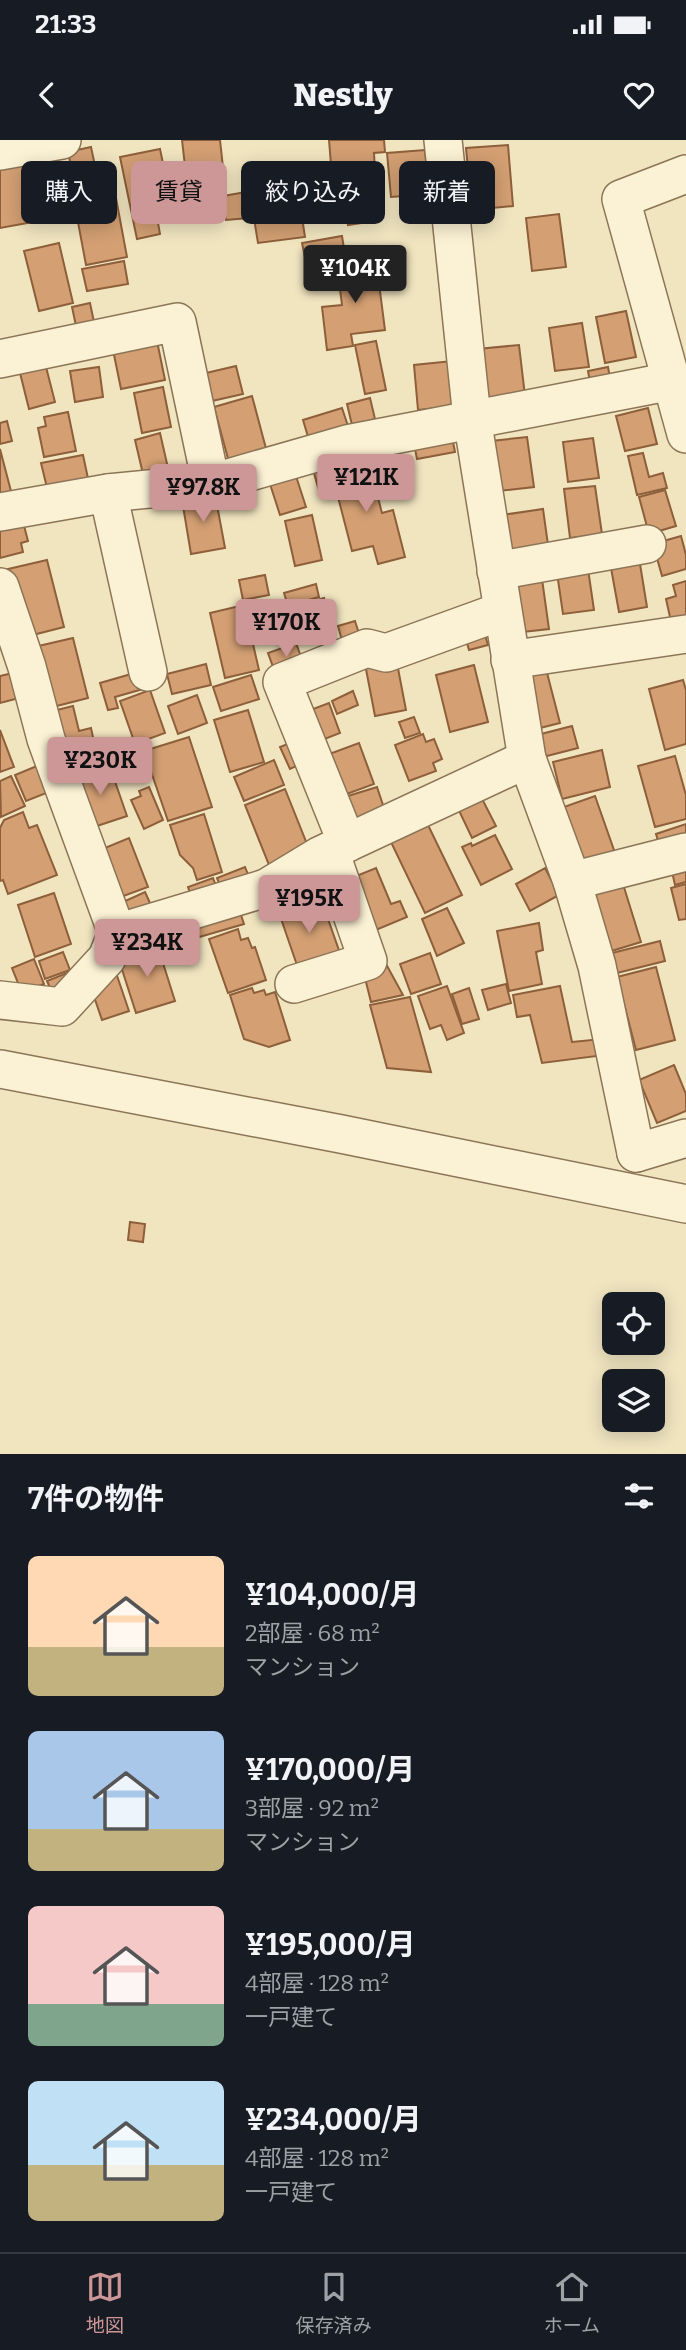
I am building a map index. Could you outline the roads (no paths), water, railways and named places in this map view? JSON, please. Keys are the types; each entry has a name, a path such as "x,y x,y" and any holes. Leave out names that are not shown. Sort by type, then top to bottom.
{"street":[{"path":"0,150 62,140"},
{"path":"443,140 472,418 527,759 572,881 597,966 636,1153"},
{"path":"686,174 621,199 686,432"},
{"path":"0,359 177,322 211,483"},
{"path":"0,512 108,493 211,483 347,443 672,382"},
{"path":"108,493 148,672"},
{"path":"496,571 647,544"},
{"path":"0,587 27,667 46,739 117,933 107,958 62,1007 0,1000"},
{"path":"294,984 368,961 339,847 282,682 367,648 386,653 502,611"},
{"path":"510,660 686,634"},
{"path":"117,933 266,888 339,847 527,759"},
{"path":"572,881 686,852"},
{"path":"0,1069 686,1204"},
{"path":"636,1153 686,1138"},
{"path":"636,1153 686,1165"}]}
